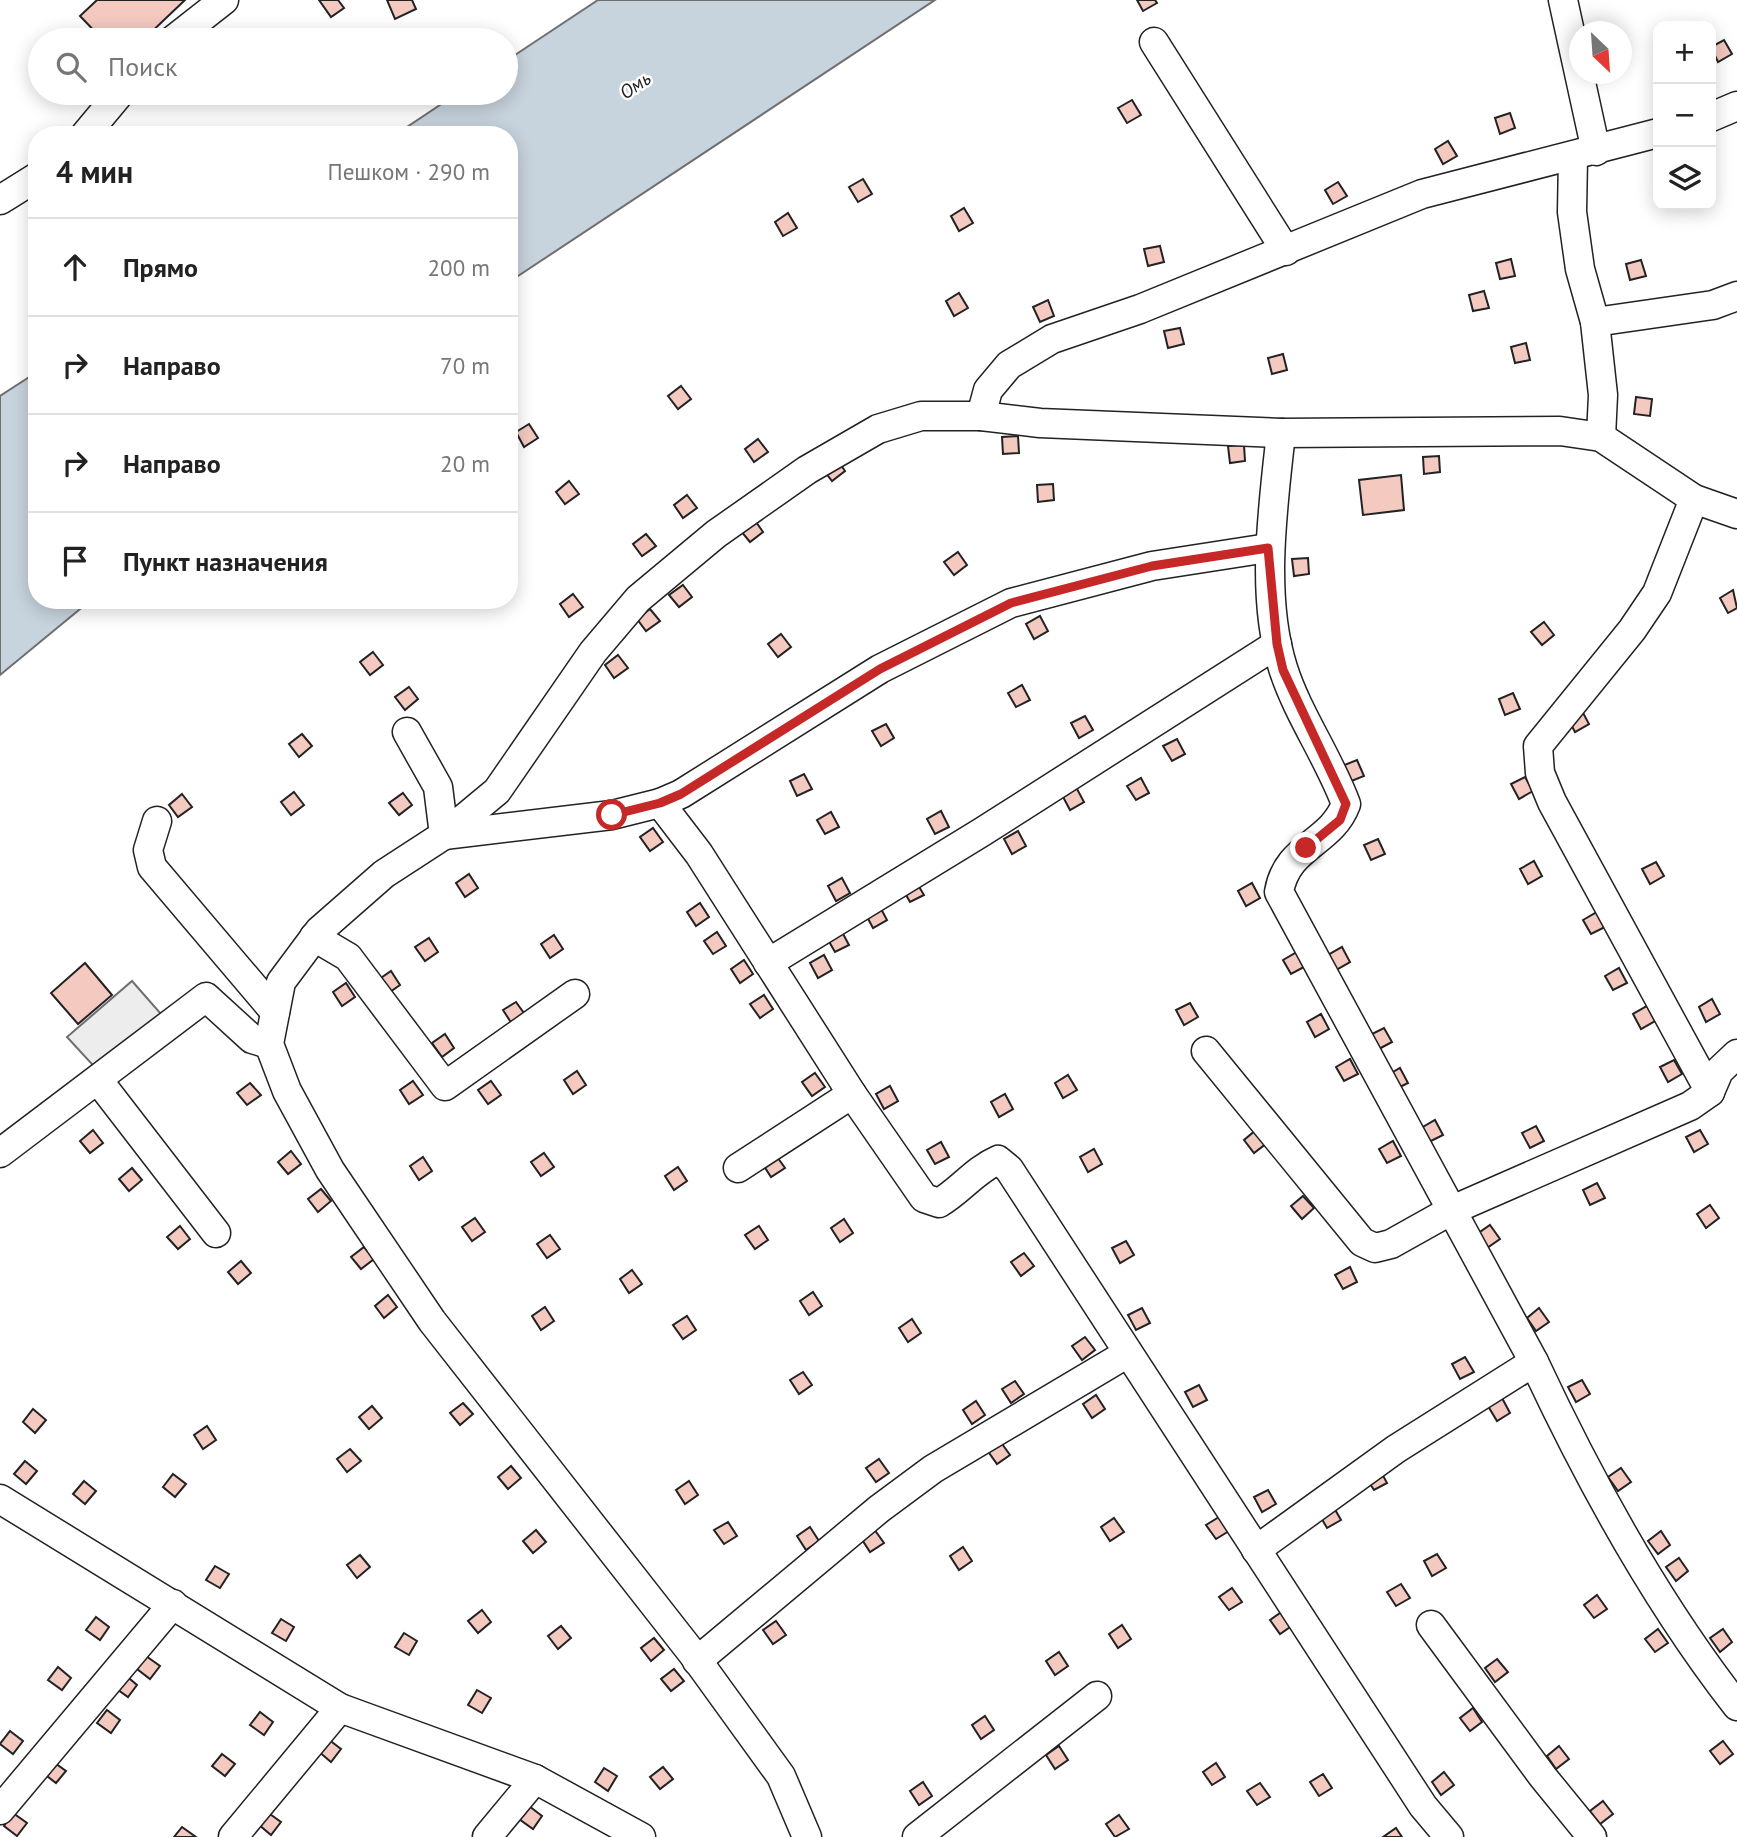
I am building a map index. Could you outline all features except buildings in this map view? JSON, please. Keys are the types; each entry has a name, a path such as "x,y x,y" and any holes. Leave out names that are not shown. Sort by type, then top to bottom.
{"street":[{"path":"188,28 224,0"},
{"path":"1563,0 1584,155 1572,212 1580,269 1595,322 1603,394 1601,437"},
{"path":"1154,43 1286,251"},
{"path":"92,126 110,105"},
{"path":"1716,115 1737,106"},
{"path":"981,416 988,390 1009,365 1052,339 1140,309 1422,194 1653,135"},
{"path":"0,200 28,183"},
{"path":"1595,322 1713,304 1737,296"},
{"path":"807,1837 781,1776 698,1661 432,1321 330,1170 287,1091 269,1044 281,982 314,937 384,874 444,835 497,791 593,652 638,600 716,534 807,470 878,429 921,416 981,416 1040,424 1281,433 1560,431 1601,437 1694,499 1737,514"},
{"path":"1281,433 1268,548 1277,644 1283,670 1346,804 1340,820 1282,873 1279,892 1534,1362 1569,1437 1650,1579 1709,1670 1737,1706"},
{"path":"1694,499 1657,593 1632,631 1538,746 1540,773 1552,802 1710,1092"},
{"path":"444,835 612,815 660,803 681,794 880,669 1011,603 1152,566 1268,548"},
{"path":"768,963 982,832 1277,644"},
{"path":"407,732 438,787 444,835"},
{"path":"660,803 699,854 852,1094 924,1198 939,1203 956,1193 984,1166 998,1160 1009,1169 1423,1806 1449,1837"},
{"path":"157,821 148,850 152,867 275,1012"},
{"path":"314,937 348,957 444,1086 575,995"},
{"path":"0,1153 206,997 252,1039 269,1044"},
{"path":"1206,1051 1362,1241 1375,1248 1391,1244 1450,1210 1689,1106 1710,1092 1719,1071 1737,1054"},
{"path":"98,1080 216,1233"},
{"path":"738,1168 852,1094"},
{"path":"698,1661 879,1509 933,1469 1128,1353"},
{"path":"1256,1550 1396,1449 1534,1362"},
{"path":"3,1506 173,1604 340,1708 535,1779 641,1837"},
{"path":"0,1810 173,1604"},
{"path":"1431,1625 1543,1777 1592,1837"},
{"path":"917,1837 1097,1696"},
{"path":"233,1837 340,1708"},
{"path":"486,1837 535,1779"}],"shaded area":[{"path":"132,981 168,1022 101,1074 67,1037"}],"water":[{"name":"Омь","path":"598,0 935,0 518,276 518,126 408,126 440,105 518,105 518,53"},
{"path":"28,378 28,609 80,609 0,675 0,396"}],"route":[{"path":"612,815 638,810 681,794 880,669 1011,603 1152,566 1268,548 1277,644 1283,670 1346,804 1340,820 1306,848"}]}
